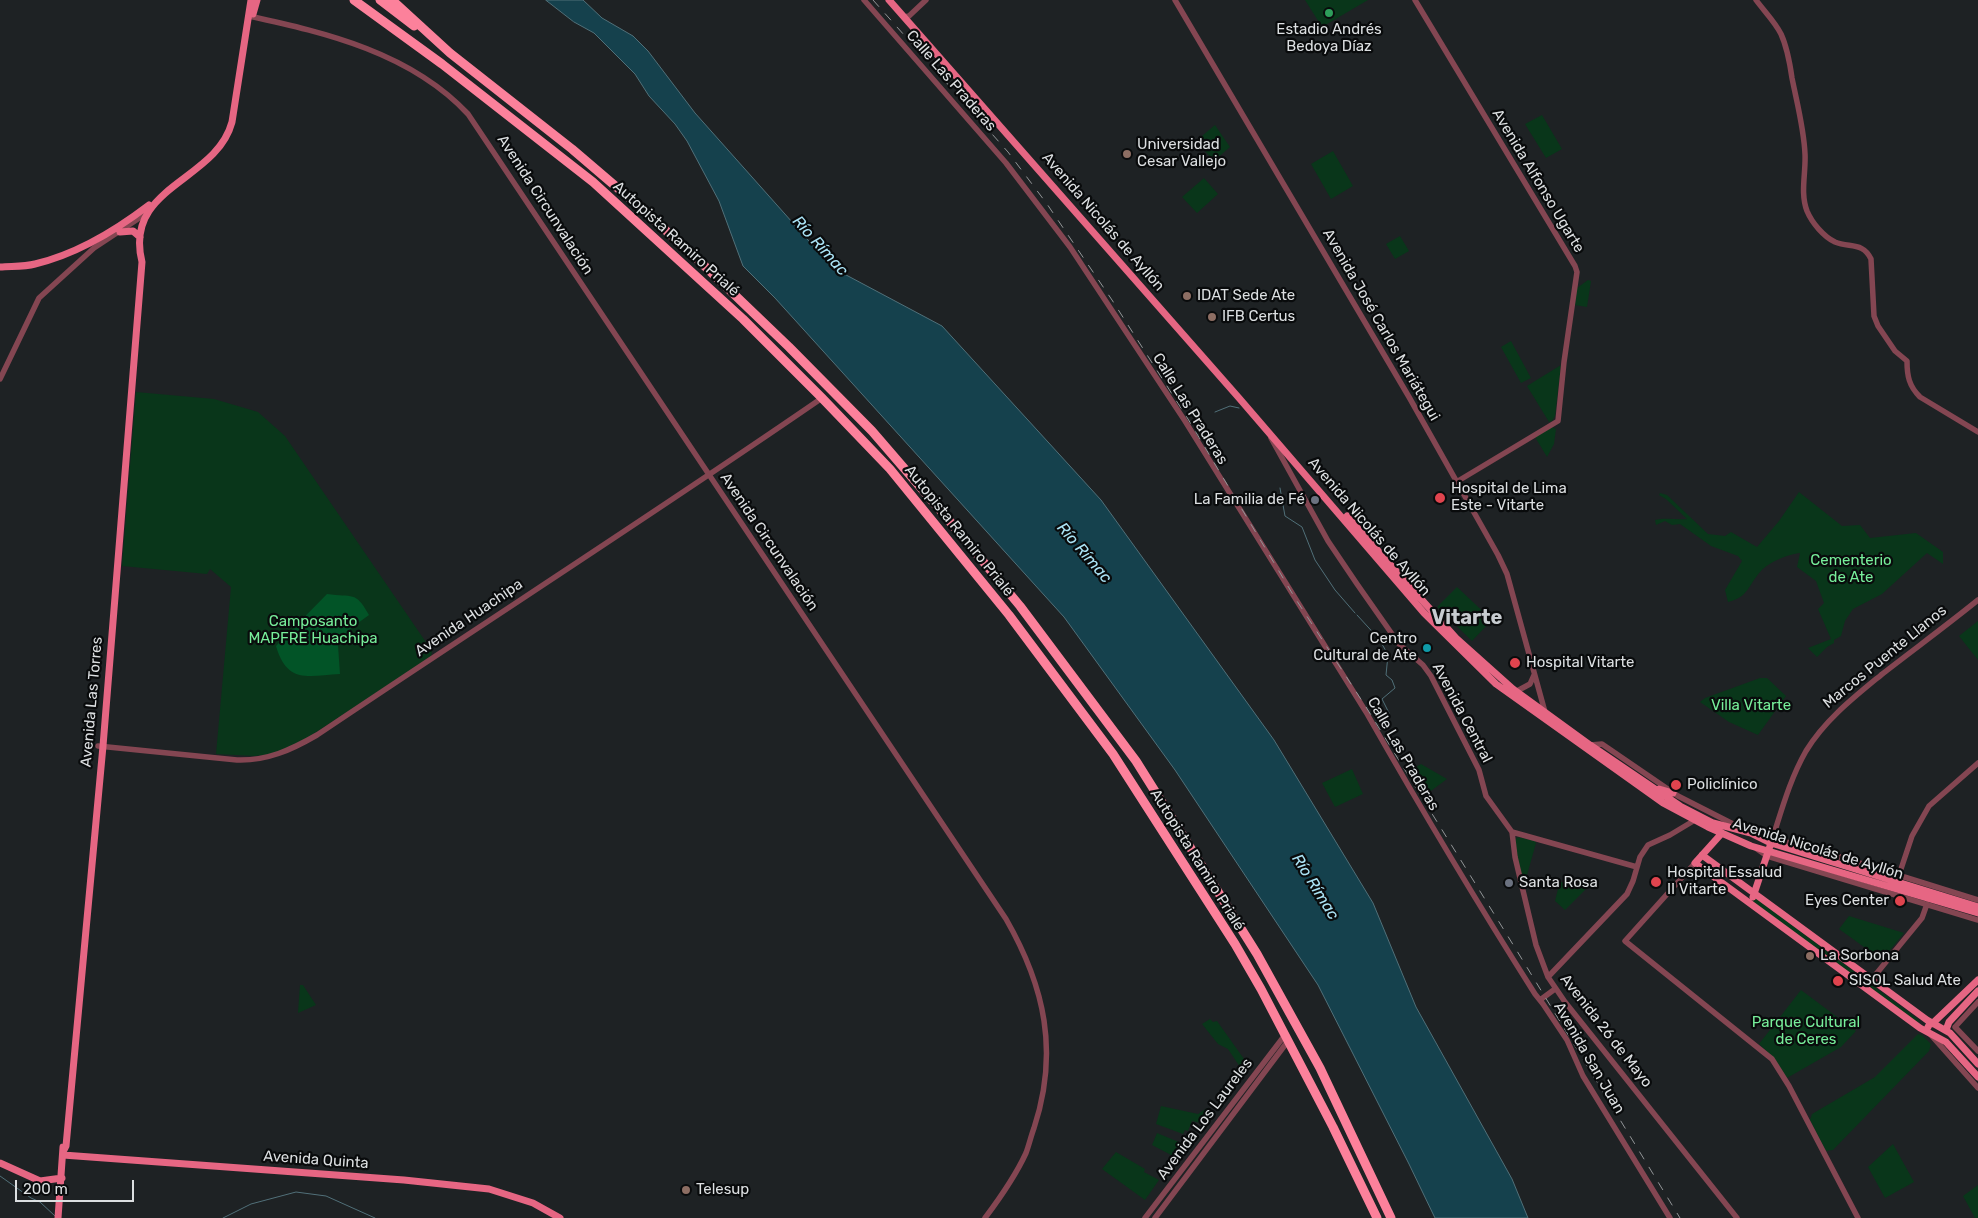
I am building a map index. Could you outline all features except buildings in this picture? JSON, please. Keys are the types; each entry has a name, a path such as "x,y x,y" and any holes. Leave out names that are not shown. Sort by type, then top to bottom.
{"highway":[{"path":"348,0 388,24"},
{"name":"Autopista Ramiro Prialé","path":"354,0 442,64 592,181 682,261 822,398 890,469 1009,615 1113,754 1235,944 1287,1038 1377,1218"},
{"path":"363,0 442,64"},
{"path":"380,0 429,39 450,53"},
{"name":"Autopista Ramiro Prialé","path":"392,0 450,53 572,149 683,246 807,364 872,431 1026,614 1136,761 1276,985 1345,1120 1391,1218"},
{"path":"822,398 828,396 833,398 858,422 872,431"},
{"path":"1196,883 1196,878 1200,874 1208,876"},
{"path":"1333,1127 1342,1129 1345,1126 1345,1120"}],"main road":[{"name":"Avenida Las Torres","path":"147,212 213,160 229,140 236,122 251,0"},
{"name":"Avenida Las Torres","path":"58,1218 101,746 140,237 147,212 156,200 212,156 225,140 232,122 250,17 257,0"},
{"name":"Avenida Nicolás de Ayllón","path":"889,0 907,16"},
{"name":"Avenida Nicolás de Ayllón","path":"896,0 907,16 944,59 1424,613 1496,684 1663,803 1722,833 1751,846 1770,847 1808,858 1978,913"},
{"name":"Avenida Nicolás de Ayllón","path":"944,59 1430,611 1476,658 1516,691 1650,786 1701,818 1751,833 1770,847"},
{"path":"0,267 32,265 45,262 98,239 126,222 156,200"},
{"path":"126,222 142,226"},
{"path":"120,232 133,232 140,237"},
{"path":"1650,786 1673,793"},
{"path":"1722,833 1695,863 1925,1030 1948,1044 1978,1077"},
{"path":"1750,903 1770,847"},
{"path":"1819,871 1808,858 1823,852"},
{"path":"1702,855 1872,979 1946,1030 1978,1064"},
{"path":"1862,884 1879,880 1868,866"},
{"name":"Avenida Nicolás de Ayllón","path":"1879,880 1978,907"},
{"path":"1925,1030 1931,1021 1978,980"},
{"path":"1946,1030 1949,1022 1978,991"},
{"name":"Avenida Quinta","path":"64,1152 404,1180 489,1189 534,1203 560,1218"},
{"path":"0,1163 31,1178 46,1181 62,1178"},
{"path":"46,1181 60,1194"}],"street":[{"name":"Calle Las Praderas","path":"864,0 1006,164 1070,247 1185,421 1366,712 1453,862"},
{"path":"907,16 926,0"},
{"name":"Avenida José Carlos Mariátegui","path":"1175,0 1458,481 1498,554 1507,574 1545,712"},
{"name":"Avenida Alfonso Ugarte","path":"1415,0 1577,272 1564,362 1558,421 1458,481"},
{"path":"1756,0 1778,29 1785,46 1797,98 1805,154 1804,184 1808,214 1820,231 1834,242 1861,247 1868,252 1871,259 1874,316 1878,326 1895,351 1906,358 1908,380 1913,390 1920,397 1978,432"},
{"name":"Avenida Circunvalación","path":"250,17 314,33 384,55 423,77 460,106 484,134 519,191 1001,911 1019,942 1034,974 1042,1004 1047,1035 1047,1072 1039,1112 1026,1153 1004,1192 985,1218"},
{"path":"0,379 39,298 94,248 134,223 147,212"},
{"name":"Avenida Huachipa","path":"101,746 237,760 254,760 274,756 297,746 317,735 574,563 710,475 822,398"},
{"name":"Avenida Central","path":"1263,425 1328,541 1399,644 1431,676 1479,770 1486,796 1512,832"},
{"name":"Marcos Puente Llanos","path":"1770,847 1786,793 1796,771 1810,745 1827,722 1854,697 1978,600"},
{"path":"1516,691 1530,684 1534,675"},
{"path":"1590,745 1602,744 1701,810 1751,833"},
{"path":"1899,875 1912,836 1929,806 1978,762"},
{"path":"1548,977 1630,889 1640,857 1649,844 1670,835 1695,820"},
{"path":"1512,832 1637,867"},
{"name":"Avenida 26 de Mayo","path":"1512,832 1517,865 1536,945 1548,977 1555,989 1737,1218"},
{"path":"1770,847 1823,852 1978,900"},
{"path":"1770,847 1819,871 1978,920"},
{"name":"Avenida San Juan","path":"1453,862 1567,1040 1583,1076 1670,1218"},
{"path":"1695,863 1626,941 1772,1059 1781,1071 1805,1114 1858,1218"},
{"path":"1872,979 1922,918 1927,904"},
{"path":"1540,1000 1555,989"},
{"path":"1978,1002 1956,1027 1978,1051"},
{"path":"1925,1030 1978,1088"},
{"name":"Avenida Los Laureles","path":"1145,1218 1287,1038"},
{"name":"Avenida Los Laureles","path":"1155,1218 1287,1038"}],"green space":[{"name":"Estadio Andrés Bedoya Díaz","path":"1305,0 1368,0 1322,27"},
{"path":"1542,115 1562,149 1546,158 1525,124"},
{"path":"1215,125 1230,147 1214,161 1196,141"},
{"path":"1333,151 1353,186 1331,199 1311,164"},
{"path":"1204,178 1218,194 1197,213 1182,197"},
{"path":"1400,236 1409,251 1395,259 1386,244"},
{"path":"1588,280 1591,281 1587,307 1575,305 1577,288"},
{"path":"1511,341 1531,378 1521,383 1501,347"},
{"path":"1561,365 1555,416 1549,422 1527,386"},
{"name":"Camposanto MAPFRE Huachipa","path":"136,392 214,399 258,412 285,436 432,651 431,657 298,744 274,754 254,756 216,754 231,587 210,569 207,574 122,566"},
{"path":"1552,427 1556,429 1554,444 1547,457 1535,437"},
{"name":"Cementerio de Ate","path":"1799,492 1842,526 1860,525 1870,538 1916,533 1943,552 1943,564 1927,553 1882,594 1853,609 1845,621 1841,636 1834,640 1834,643 1817,657 1808,648 1831,639 1818,609 1824,603 1816,581 1797,567 1800,553 1785,557 1769,565 1761,571 1744,594 1728,602 1725,590 1742,561 1738,556 1711,546 1680,524 1672,525 1665,521 1656,525 1655,520 1687,519 1666,499 1659,495 1660,493 1667,495 1708,534 1725,536 1731,532 1757,547 1779,521"},
{"path":"1457,587 1492,620 1472,641 1437,607"},
{"path":"327,594 356,598 369,615 351,628 338,645 340,674 300,675 286,667 276,646"},
{"path":"1978,621 1978,660 1959,636"},
{"name":"Villa Vitarte","path":"1760,678 1767,678 1786,696 1758,735 1729,722 1700,702 1705,698"},
{"path":"1421,764 1447,779 1424,796 1409,771"},
{"path":"1352,769 1363,794 1335,807 1322,783"},
{"path":"1519,837 1535,841 1536,843 1527,875 1524,878 1520,875 1515,839"},
{"path":"1561,882 1586,889 1565,910 1555,901"},
{"path":"1755,899 1920,1021 1917,1022 1753,902"},
{"path":"1849,916 1904,933 1882,960 1839,929"},
{"path":"300,985 303,985 316,1005 298,1013"},
{"name":"Parque Cultural de Ceres","path":"1801,990 1856,1031 1841,1047 1787,1078 1774,1058 1759,1044"},
{"path":"1210,1019 1213,1022 1217,1021 1249,1066 1244,1073 1228,1049 1218,1044 1202,1024"},
{"path":"1918,1034 1922,1035 1931,1044 1929,1051 1833,1150 1826,1151 1810,1120 1812,1114 1875,1077"},
{"path":"1161,1106 1198,1114 1207,1108 1213,1111 1205,1124 1192,1121 1188,1131 1185,1130 1183,1134 1156,1124"},
{"path":"1157,1133 1186,1145 1183,1149 1179,1148 1175,1157 1152,1145"},
{"path":"1893,1144 1914,1182 1885,1198 1868,1167"},
{"path":"1116,1152 1145,1169 1144,1172 1159,1180 1145,1200 1102,1169"},
{"path":"1978,1185 1978,1218 1975,1218 1963,1196"}],"water":[{"name":"Río Rímac","path":"546,0 583,0 602,18 633,36 648,51 695,113 833,268 942,326 1101,500 1274,740 1373,903 1416,1007 1512,1179 1528,1218 1435,1218 1318,985 1175,770 1064,617 775,298 743,266 719,201 687,141 675,124 649,96 635,74 594,33 574,22"}],"waterway":[{"path":"1215,412 1230,406 1239,408"},
{"path":"1280,488 1285,516 1302,527 1315,560 1335,590 1355,613"},
{"path":"1357,615 1379,639 1386,651"},
{"path":"1388,655 1386,675 1392,680 1395,688 1382,699 1389,713"},
{"path":"0,1176 31,1198 40,1202 55,1216"},
{"path":"223,1218 251,1204 296,1192 326,1196 375,1218"}],"railway":[{"path":"873,0 1008,152 1047,204 1112,300 1188,419 1295,598 1366,707 1680,1218"}],"place":[{"name":"Estadio Andrés Bedoya Díaz","path":"1329,13"},
{"name":"Universidad Cesar Vallejo","path":"1127,154"},
{"name":"IDAT Sede Ate","path":"1187,296"},
{"name":"IFB Certus","path":"1212,317"},
{"name":"Hospital de Lima Este - Vitarte","path":"1440,498"},
{"name":"La Familia de Fé","path":"1315,500"},
{"name":"Centro Cultural de Ate","path":"1427,648"},
{"name":"Hospital Vitarte","path":"1515,663"},
{"name":"Policlínico","path":"1676,785"},
{"name":"Hospital Essalud II Vitarte","path":"1656,882"},
{"name":"Santa Rosa","path":"1509,883"},
{"name":"Eyes Center","path":"1900,901"},
{"name":"La Sorbona","path":"1810,956"},
{"name":"SISOL Salud Ate","path":"1838,981"},
{"name":"Telesup","path":"686,1190"}],"district":[{"name":"Vitarte","path":"1467,618"}]}
